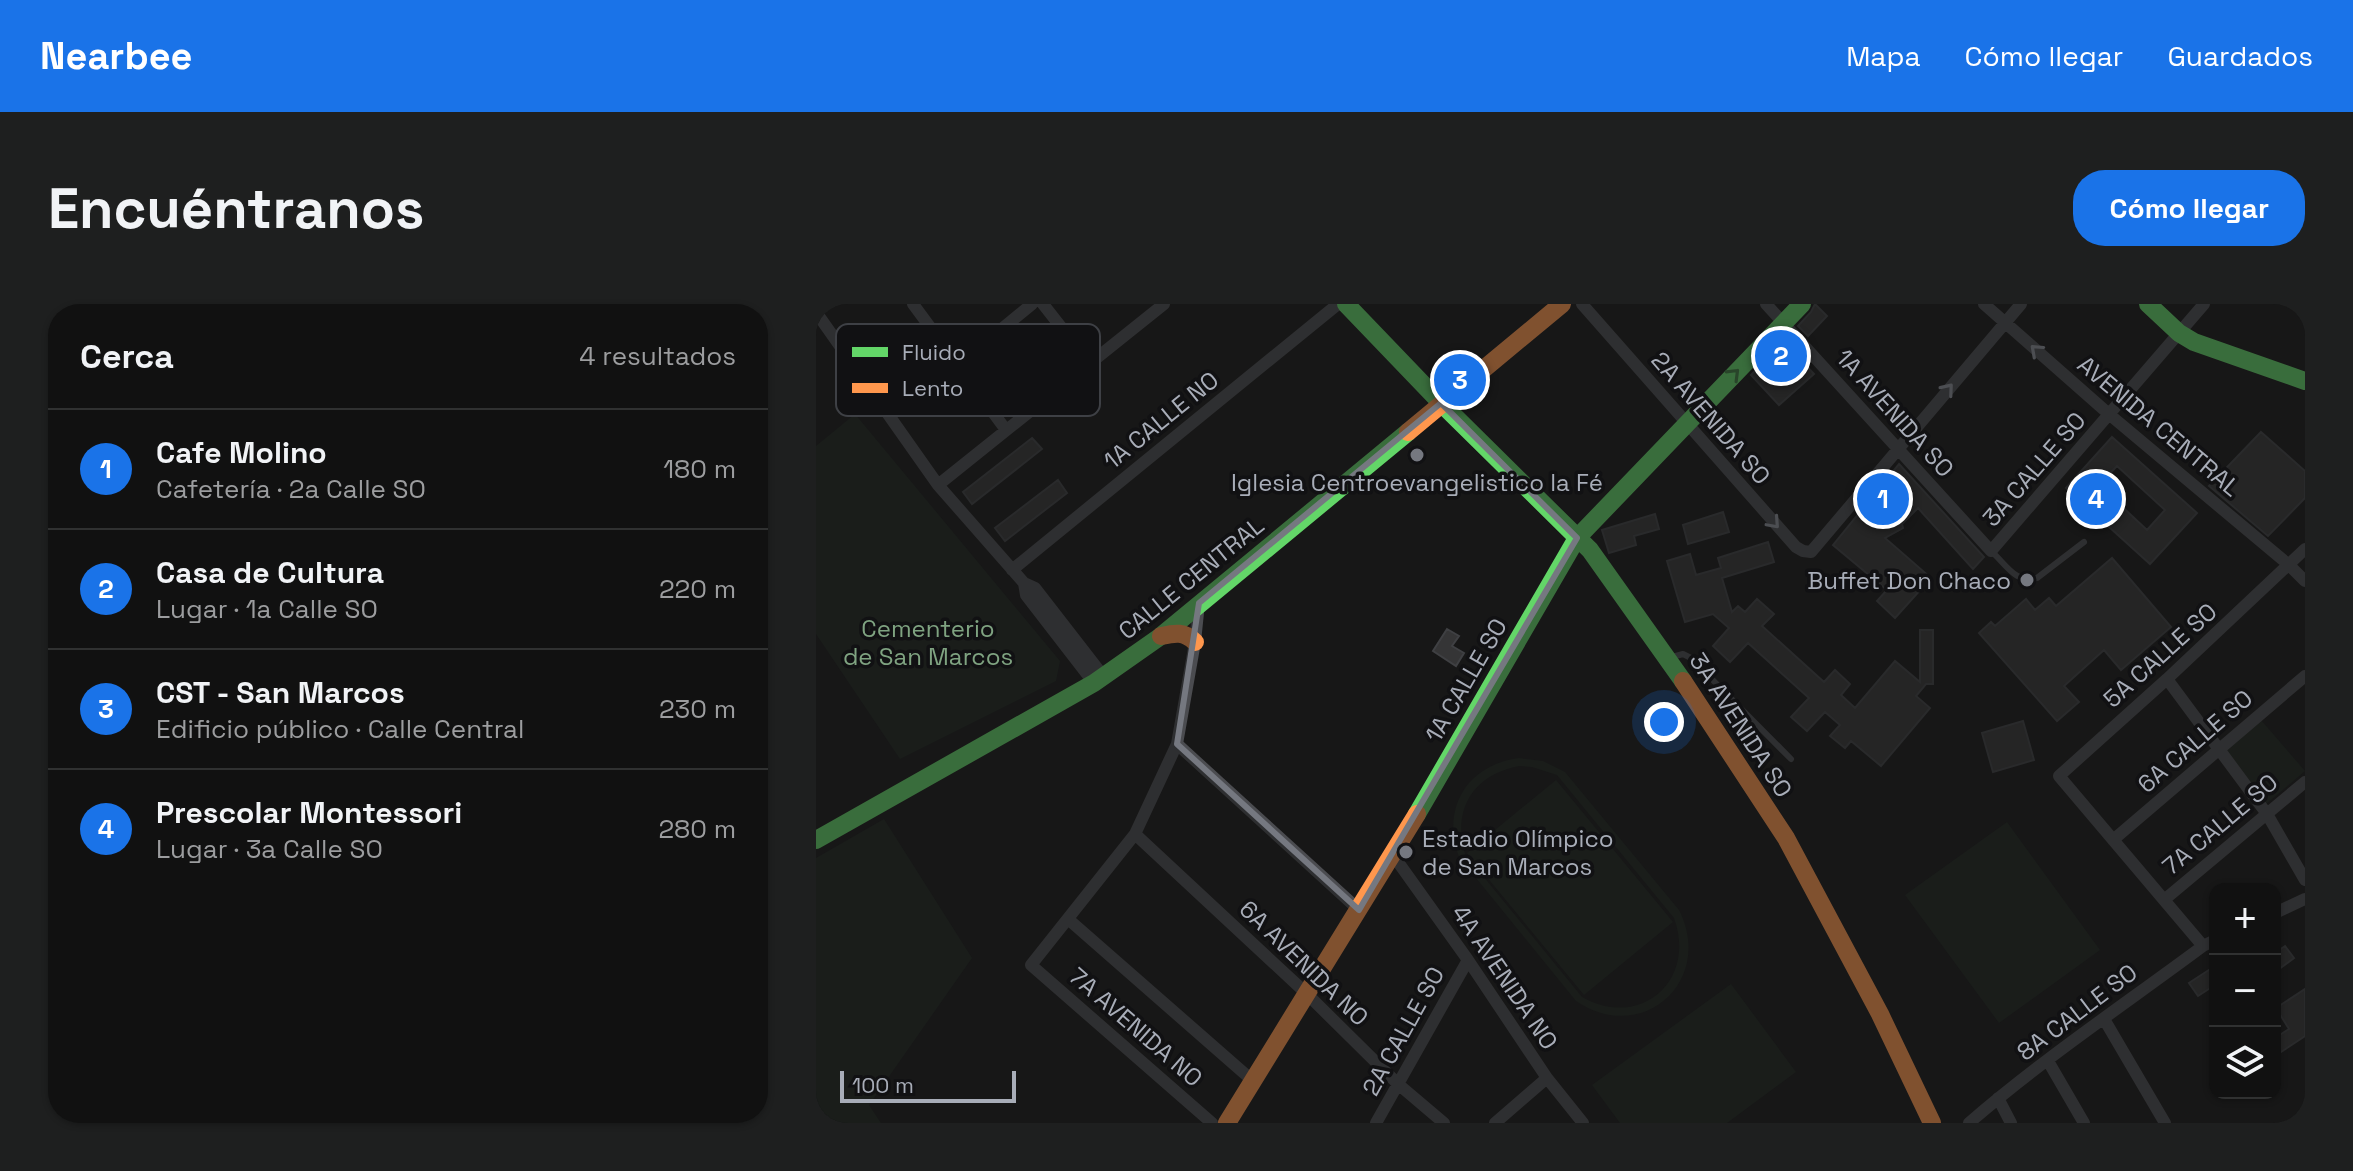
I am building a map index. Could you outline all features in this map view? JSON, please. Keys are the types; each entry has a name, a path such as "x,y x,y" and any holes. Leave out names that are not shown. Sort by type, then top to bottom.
{"street":[{"path":"1008,324 1032,304"},
{"path":"1043,304 1059,324"},
{"path":"1100,356 1164,304"},
{"name":"1A CALLE NO","path":"1012,570 1338,304"},
{"name":"3A AVENIDA SO","path":"1346,304 1590,550 1669,659 1786,838 1880,1014 1932,1123"},
{"name":"CALLE CENTRAL","path":"816,840 1099,680 1161,636 1562,304"},
{"name":"2A AVENIDA SO","path":"1582,304 1685,423 1796,547 1803,551 1811,552 1897,448"},
{"name":"1A AVENIDA SO","path":"1766,304 1991,551"},
{"name":"1A CALLE SO","path":"1227,1123 1393,855 1577,538 1802,304"},
{"name":"AVENIDA CENTRAL","path":"1984,304 2305,581"},
{"path":"1897,448 2021,304"},
{"path":"2148,304 2179,333 2194,342 2305,381"},
{"name":"3A CALLE SO","path":"1991,551 2204,304"},
{"path":"915,305 929,324"},
{"path":"816,312 836,340"},
{"path":"889,416 938,485 1024,583 1035,588 1099,680"},
{"path":"996,416 1006,430"},
{"path":"938,485 1024,416"},
{"name":"5A CALLE SO","path":"2113,840 2059,776 2305,549"},
{"path":"1199,603 1177,744 1135,834 1068,919 1253,1081"},
{"path":"1161,636 1187,633 1195,642"},
{"name":"6A CALLE SO","path":"2113,840 2305,676"},
{"path":"2167,679 2267,814 2305,880"},
{"path":"1177,744 1359,910"},
{"name":"7A CALLE SO","path":"2164,900 2305,782"},
{"name":"6A AVENIDA NO","path":"1135,834 1307,994 1398,1084 1444,1123"},
{"path":"2113,840 2164,900 2209,943"},
{"name":"4A AVENIDA NO","path":"1393,855 1547,1078 1583,1123"},
{"path":"2281,910 2305,899"},
{"name":"7A AVENIDA NO","path":"1068,919 1031,965 1212,1123"},
{"name":"8A CALLE SO","path":"1969,1123 1998,1098 2209,943"},
{"name":"2A CALLE SO","path":"1376,1123 1468,960"},
{"path":"2104,1019 2165,1123"},
{"path":"2048,1061 2084,1123"},
{"path":"1495,1123 1547,1078"},
{"path":"1998,1098 2011,1123"}],"lane":[{"path":"1991,551 2018,578 2030,581 2084,542"},
{"path":"1669,659 1683,654 1691,658 1791,759"}],"highlighted area":[{"path":"1441,403 1577,538 1359,910 1177,744 1199,603"}],"green space":[{"name":"Cementerio de San Marcos","path":"853,416 857,416 1060,661 1056,681 900,759 816,634 816,446"},
{"path":"2261,720 2305,771 2265,805 2223,752"},
{"path":"1519,758 1543,761 1565,772 1679,910 1688,936 1687,960 1680,982 1666,999 1647,1011 1625,1016 1601,1013 1576,1001 1459,857 1453,822 1456,806 1472,779 1501,762","holes":["1519,766 1557,775 1674,918 1679,941 1677,962 1670,979 1658,994 1643,1003 1624,1007 1604,1006 1582,997 1465,854 1461,823 1470,796 1489,777"]},
{"path":"1556,780 1673,922 1584,995 1467,853"},
{"path":"884,819 972,958 869,1105 881,1123 816,1123 816,858"},
{"path":"2007,822 2100,950 1999,1023 1905,895"},
{"path":"1731,984 1796,1072 1727,1123 1620,1123 1592,1085"}],"building":[{"path":"1815,304 1827,316 1808,336 1798,326"},
{"path":"1783,341 1814,374 1779,405 1751,375"},
{"path":"2261,432 2305,471 2305,498 2268,536 2209,486"},
{"path":"2112,437 2197,513 2150,564 2066,488","holes":["2117,466 2165,510 2147,530 2099,485"]},
{"path":"1032,438 1042,449 972,504 963,492"},
{"path":"1899,464 1984,557 1973,569 1918,508 1902,524 1903,528 1885,538 1931,578 1895,618 1877,601 1887,590 1833,545"},
{"path":"1058,480 1067,493 1005,541 995,528"},
{"path":"1723,512 1729,532 1688,544 1683,525"},
{"path":"1655,514 1659,529 1634,536 1636,545 1609,553 1602,530"},
{"path":"1768,542 1774,562 1722,578 1732,612 1738,606 1745,612 1757,599 1774,614 1762,626 1824,682 1835,670 1850,684 1841,695 1855,708 1895,661 1920,682 1920,630 1933,630 1933,684 1926,684 1916,696 1930,708 1881,766 1851,741 1845,748 1830,736 1840,725 1825,712 1807,731 1791,717 1809,698 1748,643 1730,662 1713,646 1729,628 1713,614 1685,622 1667,561 1690,554 1696,575 1721,568 1718,558"},
{"path":"2112,558 2171,627 2121,670 2104,650 2064,686 2079,702 2057,721 1979,633 1991,622 1995,626 2026,599 2035,610 2049,598 2056,606"},
{"path":"1447,629 1459,636 1452,646 1464,653 1456,666 1433,651"},
{"path":"2023,721 2034,760 1993,772 1982,733"},
{"path":"2285,946 2294,958 2281,968 2281,955 2281,949"},
{"path":"2209,970 2209,989 2198,996 2189,983"},
{"path":"2305,989 2305,1036 2281,1052 2281,1034 2289,1029 2281,1016 2281,1005"}],"traffic: fast":[{"path":"1346,304 1590,550 1683,681"},
{"path":"1417,814 1577,538 1802,304"},
{"path":"2148,304 2179,333 2194,342 2305,381"},
{"path":"816,840 1094,683 1161,636 1408,432"}],"traffic: slow":[{"path":"1408,432 1562,304"},
{"path":"1161,636 1179,634 1195,642"},
{"path":"1683,681 1786,838 1880,1014 1932,1123"},
{"path":"1227,1123 1417,814"}],"place":[{"name":"Casa de Cultura","path":"1781,356"},
{"name":"CST - San Marcos","path":"1460,380"},
{"name":"Iglesia Centroevangelistico la Fé","path":"1417,455"},
{"name":"Cafe Molino","path":"1883,499"},
{"name":"Prescolar Montessori","path":"2096,499"},
{"name":"Buffet Don Chaco","path":"2027,580"},
{"name":"Estadio Olímpico de San Marcos","path":"1406,852"}]}
